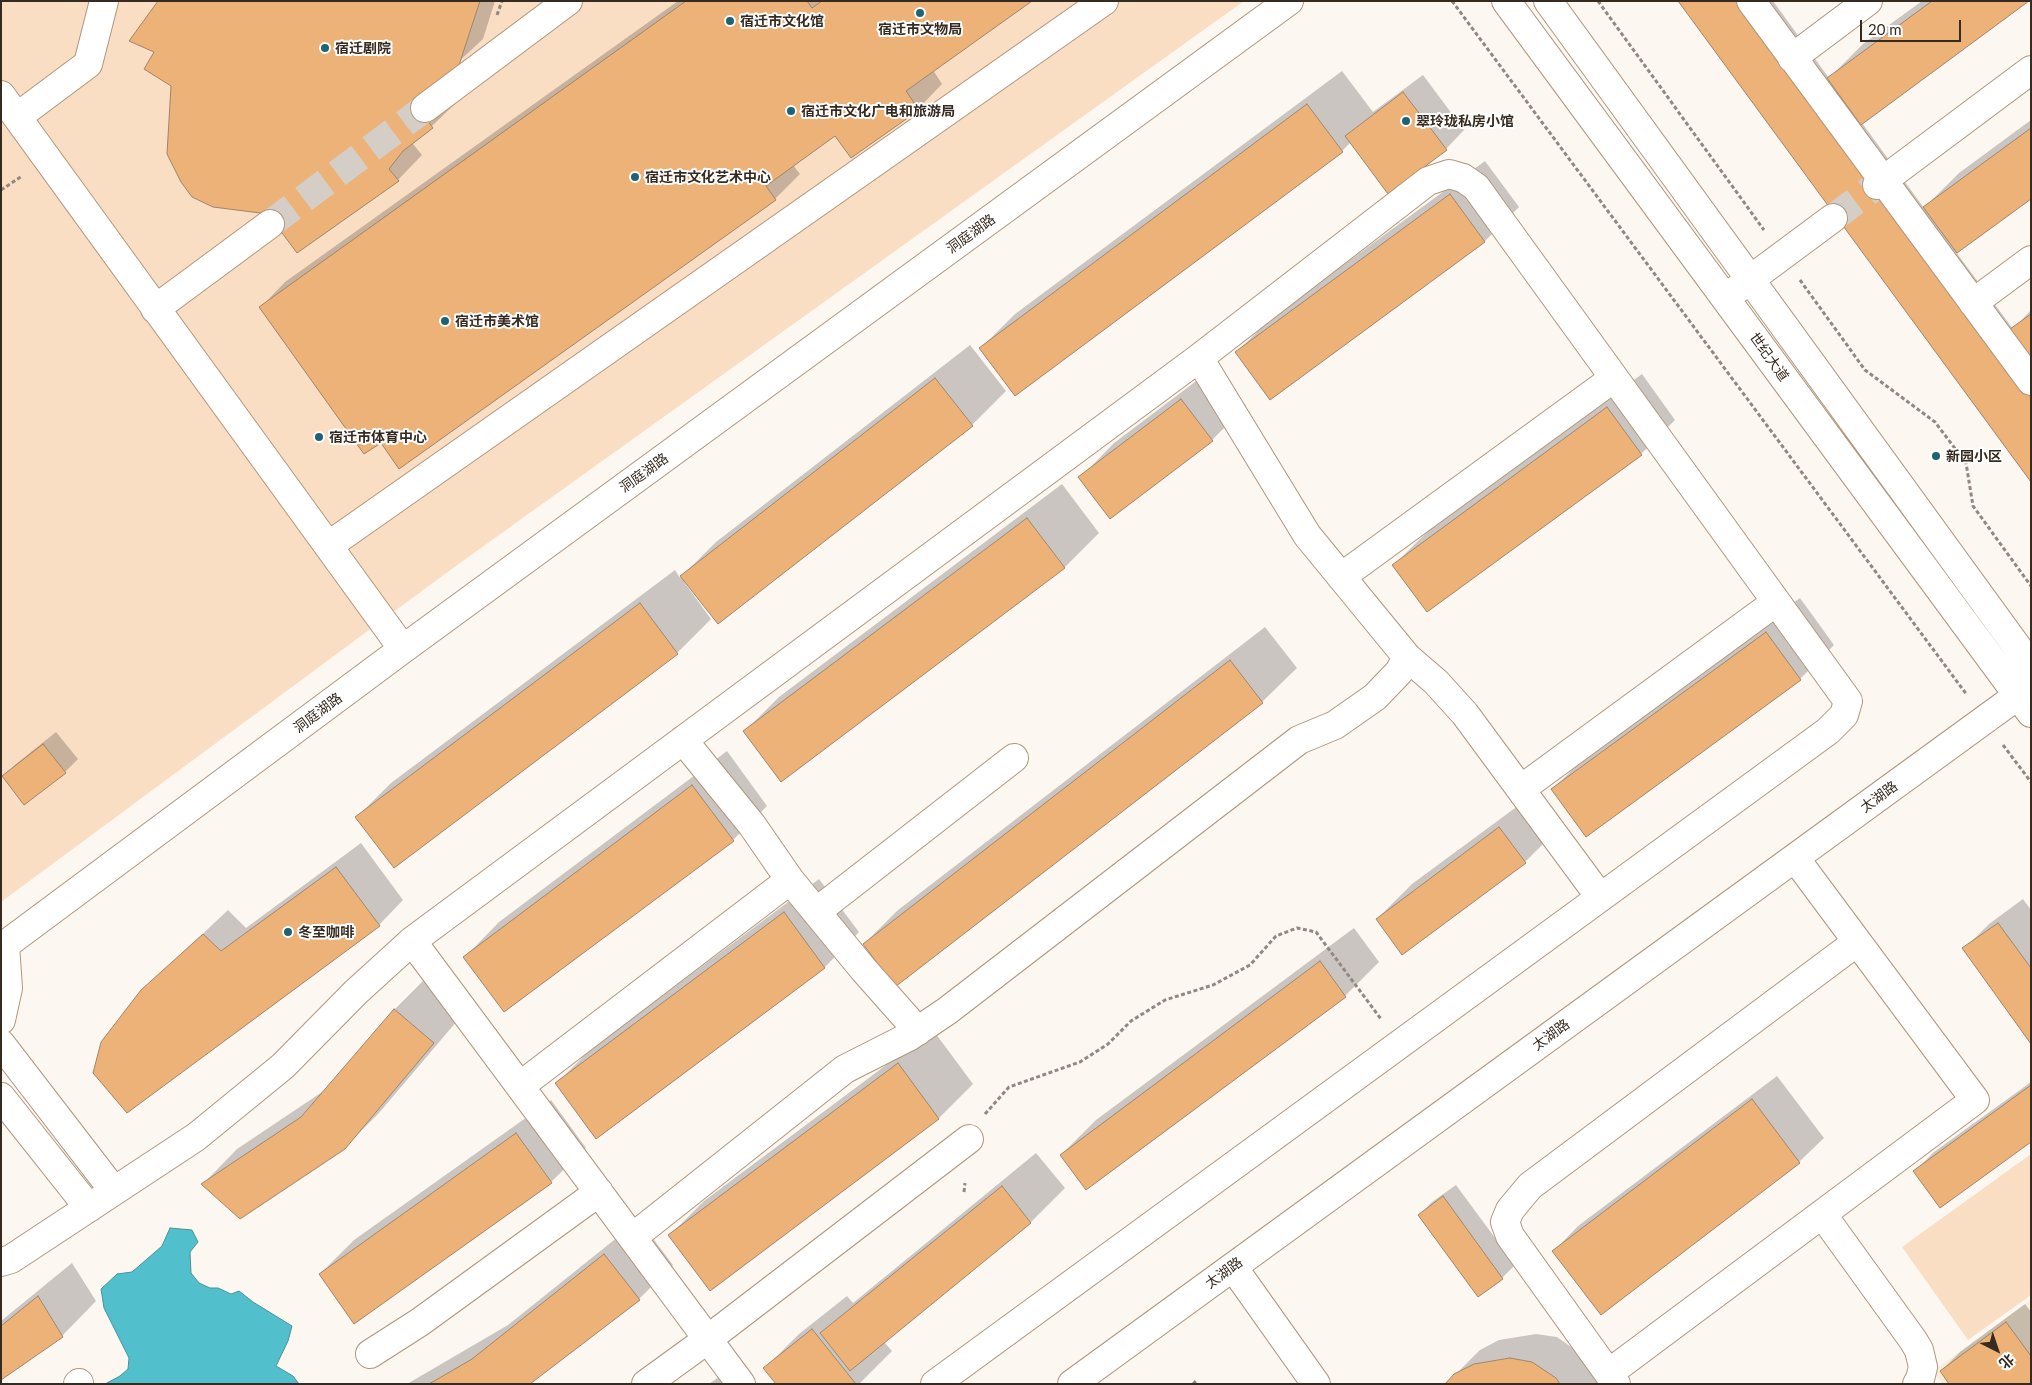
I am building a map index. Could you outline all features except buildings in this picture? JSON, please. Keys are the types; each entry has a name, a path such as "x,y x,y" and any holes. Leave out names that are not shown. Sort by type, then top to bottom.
{"street":[{"path":"17,117 88,64 104,1"},
{"path":"425,108 568,1"},
{"path":"328,546 1104,1"},
{"name":"洞庭湖路","path":"3,947 403,650 1289,1"},
{"name":"世纪大道","path":"1506,1 1725,298 2026,698"},
{"path":"1548,1 2031,666"},
{"path":"1751,1 1880,183 2031,381"},
{"path":"1792,58 1868,1"},
{"path":"1880,183 2031,70"},
{"path":"1,95 403,650"},
{"path":"1,1262 11,1259 196,1137 283,1066 356,992 412,941 1198,358 1428,182 1449,174 1463,178 1476,187 1848,700 1844,714 1828,731 935,1384"},
{"path":"1725,298 1833,218"},
{"path":"155,309 270,224"},
{"path":"1973,303 2031,260"},
{"path":"1198,358 1307,534 1407,657 1436,682 1465,714 1600,897"},
{"path":"1341,577 1614,378"},
{"path":"1521,789 1776,602"},
{"path":"633,1238 845,1069 918,1031 955,1005 1299,740 1335,725 1375,697 1399,672 1407,657"},
{"name":"太湖路","path":"1072,1384 1985,720 2026,698"},
{"path":"683,740 752,825 790,880 864,970 918,1031"},
{"path":"816,912 1014,758"},
{"path":"1795,858 1975,1100 1822,1214 1613,1378 1510,1236 1505,1222 1510,1210 1530,1186 1857,942"},
{"path":"520,1086 790,880"},
{"path":"412,941 742,1384"},
{"path":"1,1020 8,988 3,947"},
{"path":"1,1044 114,1191"},
{"path":"1,1097 88,1208"},
{"path":"646,1384 708,1339 969,1139"},
{"path":"370,1354 420,1322 599,1192"},
{"path":"1822,1214 1916,1345 1923,1367 1920,1379 1916,1384"},
{"path":"1233,1266 1316,1384"}],"path":[{"path":"1452,1 2031,782"},
{"path":"1598,1 1865,370 1935,422 1966,463 1973,506 2031,586"},
{"path":"964,1192 969,1139 982,1117 1009,1088 1080,1062 1108,1044 1131,1021 1165,1000 1213,985 1250,965 1276,936 1297,928 1316,932 1400,1043"}],"shaded area":[{"name":"宿迁市体育中心","path":"1,1 1244,1 453,568 1,902"},
{"path":"2031,1154 2031,1295 1968,1340 1902,1247"},
{"path":"2031,1300 2031,1384 1943,1384 1933,1371"}],"water":[{"path":"170,1228 192,1230 198,1242 190,1252 191,1273 199,1283 231,1294 239,1291 292,1326 288,1341 276,1366 293,1376 299,1384 105,1384 128,1369 129,1358 104,1308 101,1289 117,1274 132,1272 162,1246"}],"tunnel":[{"path":"270,224 425,108"},
{"path":"1833,218 1877,185"}],"place":[{"name":"宿迁市文物局","path":"920,13"},
{"name":"宿迁市文化馆","path":"730,21"},
{"name":"宿迁剧院","path":"325,48"},
{"name":"宿迁市文化广电和旅游局","path":"791,111"},
{"name":"翠玲珑私房小馆","path":"1406,121"},
{"name":"宿迁市文化艺术中心","path":"635,177"},
{"name":"宿迁市美术馆","path":"445,321"},
{"name":"宿迁市体育中心","path":"319,437"},
{"name":"新园小区","path":"1936,456"},
{"name":"冬至咖啡","path":"288,932"}]}
